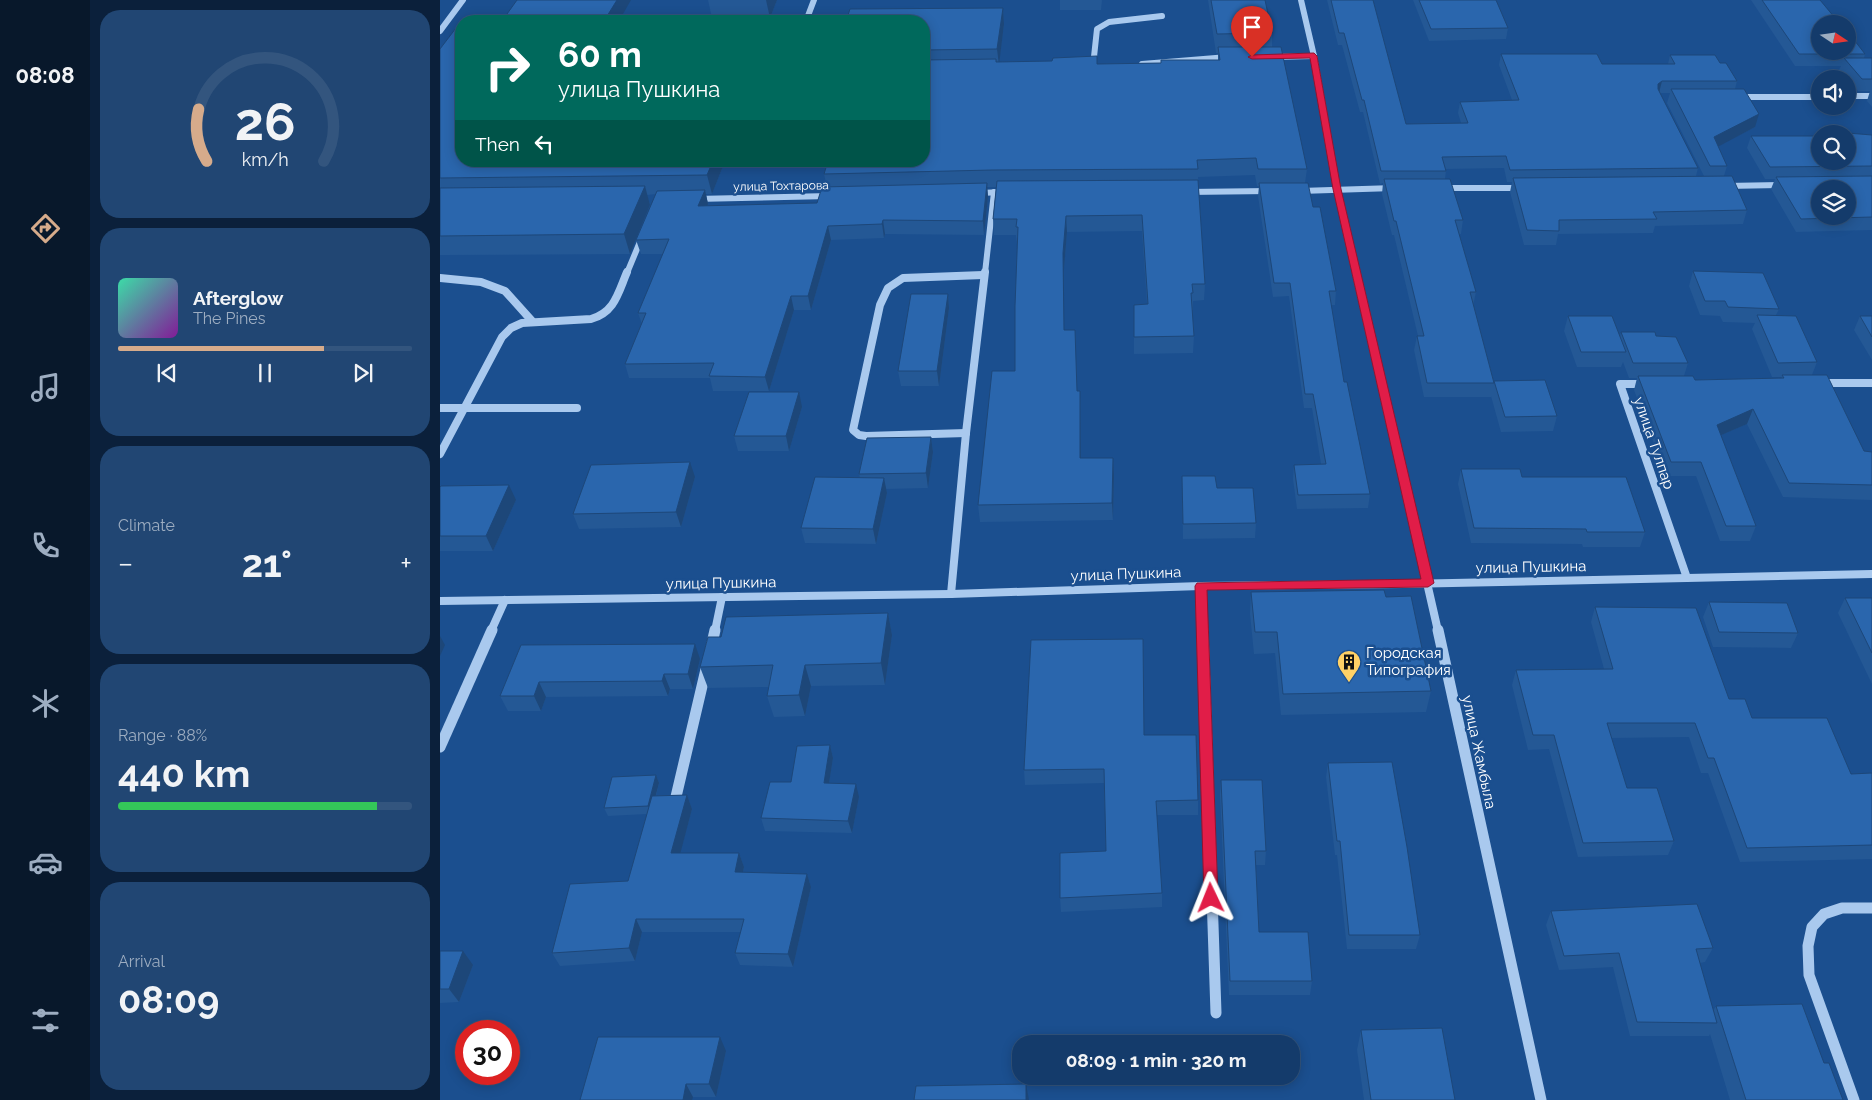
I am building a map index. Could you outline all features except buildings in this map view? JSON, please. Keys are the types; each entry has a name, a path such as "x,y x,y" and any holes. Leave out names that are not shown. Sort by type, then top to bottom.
{"street":[{"path":"440,31 464,0"},
{"path":"808,15 814,0"},
{"name":"улица Жамбыла","path":"1301,0 1314,56 1337,189 1428,583 1541,1100"},
{"path":"1093,68 1096,29 1109,22 1162,16"},
{"path":"1261,57 1314,56"},
{"path":"1135,65 1234,57"},
{"path":"1083,68 1102,67"},
{"path":"1734,98 1811,96"},
{"path":"1856,96 1872,96"},
{"path":"1713,186 1793,184"},
{"path":"1290,191 1406,188"},
{"path":"1436,188 1525,188"},
{"path":"1181,192 1280,191"},
{"path":"951,594 966,433 994,192"},
{"path":"965,193 1014,192"},
{"name":"улица Тохтарова","path":"688,199 836,196"},
{"path":"440,454 502,337 511,328 522,323 591,319 601,316 613,306 647,226"},
{"path":"966,433 866,436 858,435 852,430 880,304 887,287 893,281 903,278 983,275"},
{"path":"440,278 481,282 505,291 532,321"},
{"path":"1814,383 1872,383"},
{"name":"улица Тулпар","path":"1658,384 1620,384 1687,578"},
{"path":"440,408 577,408"},
{"name":"улица Пушкина","path":"440,601 951,594 1201,586 1872,574"},
{"path":"1201,586 1216,1014"},
{"path":"674,801 722,597"},
{"path":"440,747 505,600"},
{"path":"1854,1100 1809,975 1807,954 1809,935 1816,918 1832,910 1872,908"}],"place":[{"name":"Городская Типография","path":"1349,683"}],"route":[{"path":"1211,898 1200,611 1201,586 1428,583 1337,189 1314,56 1252,57"}]}
